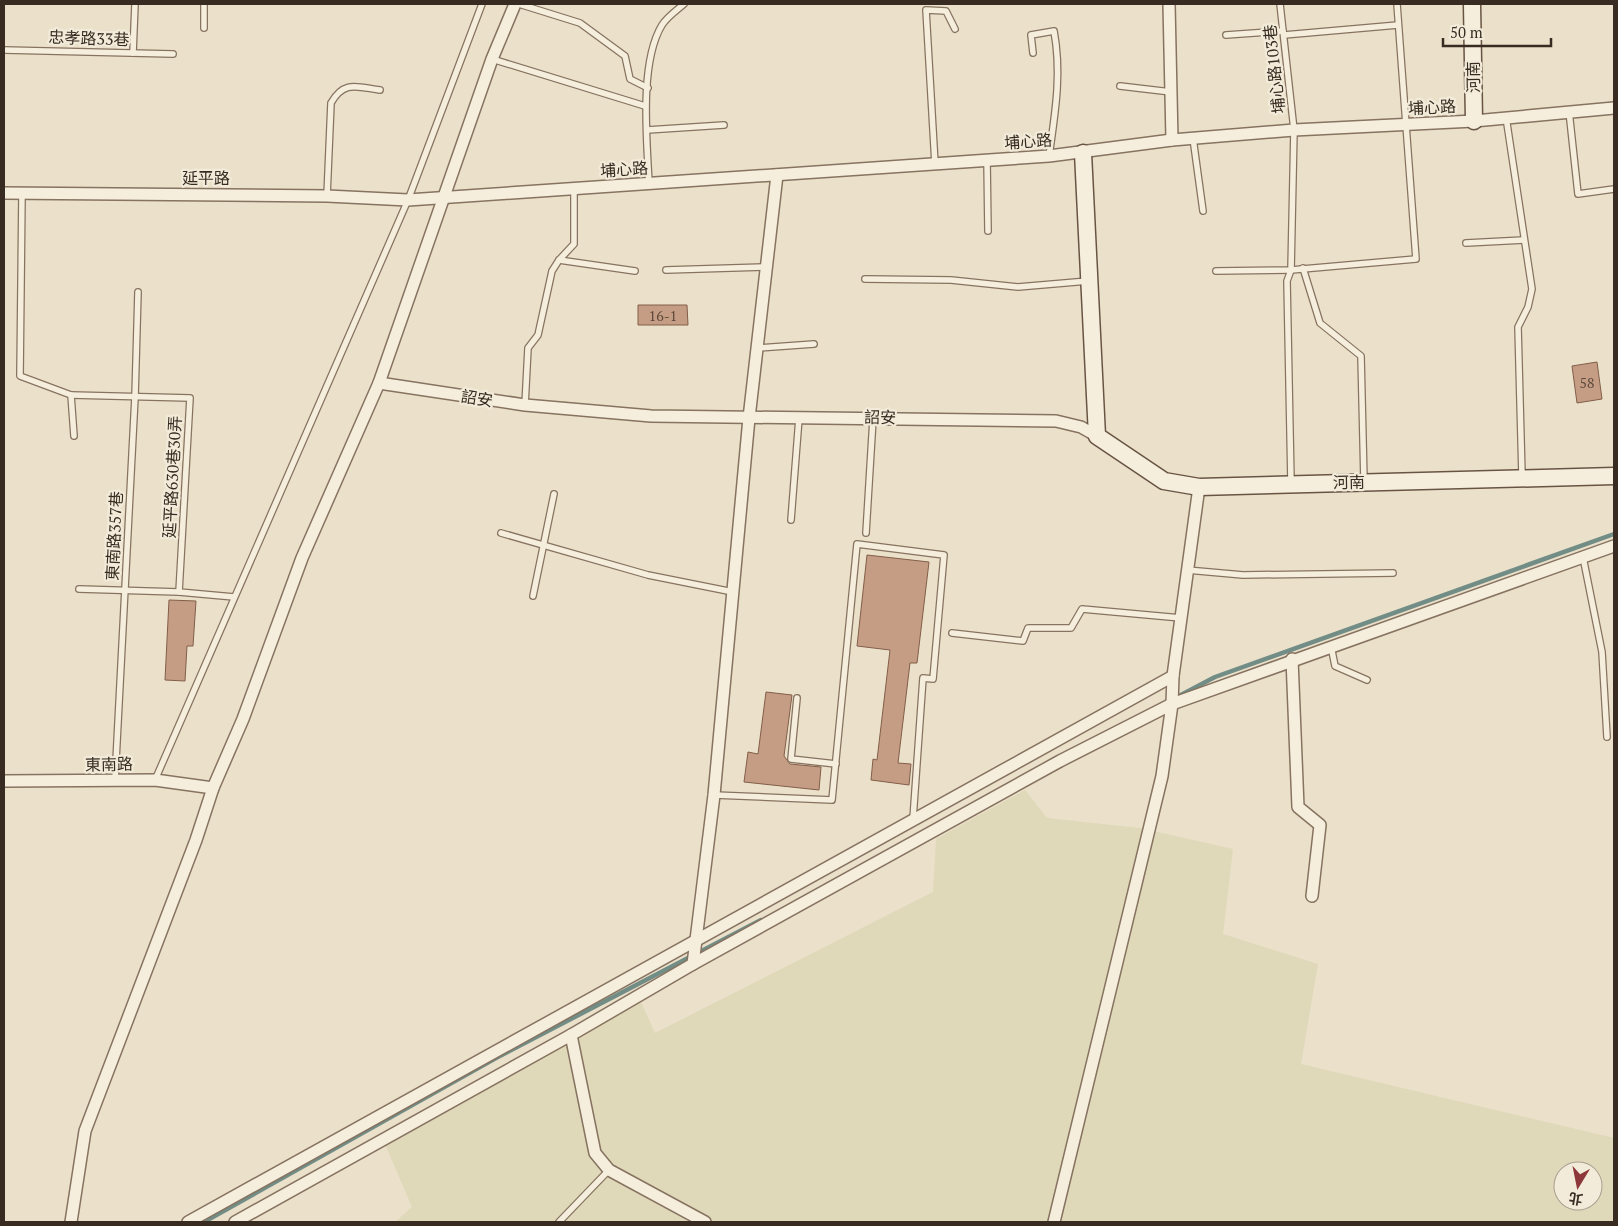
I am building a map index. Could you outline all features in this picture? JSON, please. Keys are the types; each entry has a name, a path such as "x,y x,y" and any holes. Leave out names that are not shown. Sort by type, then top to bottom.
{"street":[{"path":"71,1222 85,1131 196,840 213,788 243,719 302,558 379,383 492,59 515,4"},
{"path":"1169,4 1172,140"},
{"name":"河南","path":"1472,4 1474,121"},
{"name":"埔心路","path":"408,200 443,196 649,184 1049,156 1193,138 1294,130 1474,121 1614,108"},
{"path":"1083,153 1097,436"},
{"path":"693,964 714,795 749,418 777,175"},
{"name":"延平路","path":"4,193 327,196 408,200"},
{"name":"詔安","path":"379,383 525,405 651,416 1056,420 1081,428 1097,436"},
{"name":"河南","path":"1097,436 1164,480 1199,487 1614,476"},
{"path":"1054,1222 1162,776 1172,704 1173,676 1199,487"},
{"path":"235,1222 571,1035 693,964 1060,761 1172,704 1614,546"},
{"path":"1292,660 1298,807 1320,825 1312,896"},
{"path":"188,1222 695,943 913,819 1173,676"},
{"name":"東南路","path":"4,781 155,780 213,788"},
{"path":"571,1035 594,1153 609,1170 705,1222"}],"lane":[{"path":"133,53 135,4"},
{"path":"204,4 204,28"},
{"path":"155,780 408,200 482,4"},
{"path":"519,4 580,23 625,56 630,79 648,88"},
{"path":"649,184 645,106 654,43 662,24 684,4"},
{"name":"埔心路103巷","path":"1280,4 1294,130 1291,270 1287,281 1291,484"},
{"path":"1216,271 1291,270 1416,259 1397,4"},
{"path":"936,164 926,10 946,10 955,29"},
{"path":"1226,35 1398,25"},
{"path":"1033,53 1031,35 1054,31 1058,56 1058,86 1049,156"},
{"name":"忠孝路33巷","path":"4,50 173,54"},
{"path":"492,59 645,106"},
{"path":"327,196 330,103 337,92 346,86 380,90"},
{"path":"1120,86 1171,92"},
{"path":"1569,111 1578,194 1614,189"},
{"path":"1506,117 1532,289 1528,306 1518,328 1522,478"},
{"path":"647,130 724,125"},
{"path":"1193,138 1203,211"},
{"path":"987,160 988,231"},
{"path":"525,405 528,348 538,336 552,271 559,260 574,244 574,188"},
{"path":"22,193 20,376 71,396 74,436"},
{"path":"1466,243 1524,240"},
{"path":"559,260 635,272"},
{"path":"666,270 766,267"},
{"path":"1303,268 1320,323 1361,356 1364,482"},
{"path":"865,279 951,280 1018,287 1090,281"},
{"name":"東南路357巷","path":"115,780 135,397 138,292"},
{"path":"757,348 814,344"},
{"name":"延平路630巷30弄","path":"71,396 190,398 179,592"},
{"path":"866,533 874,417"},
{"path":"791,520 799,418"},
{"path":"533,596 554,494"},
{"path":"501,533 648,575 733,592"},
{"path":"714,795 832,800 857,544 944,555 933,679 923,678 913,819"},
{"path":"1583,557 1602,652 1607,737"},
{"path":"1187,570 1243,576 1392,572"},
{"path":"79,589 179,592 234,597"},
{"path":"952,633 1023,641 1028,628 1071,628 1082,609 1181,618"},
{"path":"1331,646 1335,666 1367,680"},
{"path":"797,698 791,759 836,764"},
{"path":"559,1222 609,1170"}],"shaded area":[{"path":"1025,790 1047,818 1140,828 1233,849 1223,934 1318,964 1301,1064 1614,1138 1614,1222 395,1222 412,1207 382,1137 638,995 655,1033 933,892 936,839"}],"building":[{"path":"638,305 687,305 688,325 638,325"},
{"path":"1597,362 1602,399 1577,403 1572,366"},
{"path":"867,555 929,562 917,663 910,663 898,763 911,764 909,785 871,780 873,759 877,760 890,650 857,646"},
{"path":"169,600 196,601 193,646 187,646 185,681 165,680"},
{"path":"766,692 792,695 784,756 790,764 821,767 819,790 744,782 748,752 758,754"}],"waterway":[{"path":"1177,697 1215,677 1614,534"},
{"path":"204,1222 496,1058 761,920"}]}
